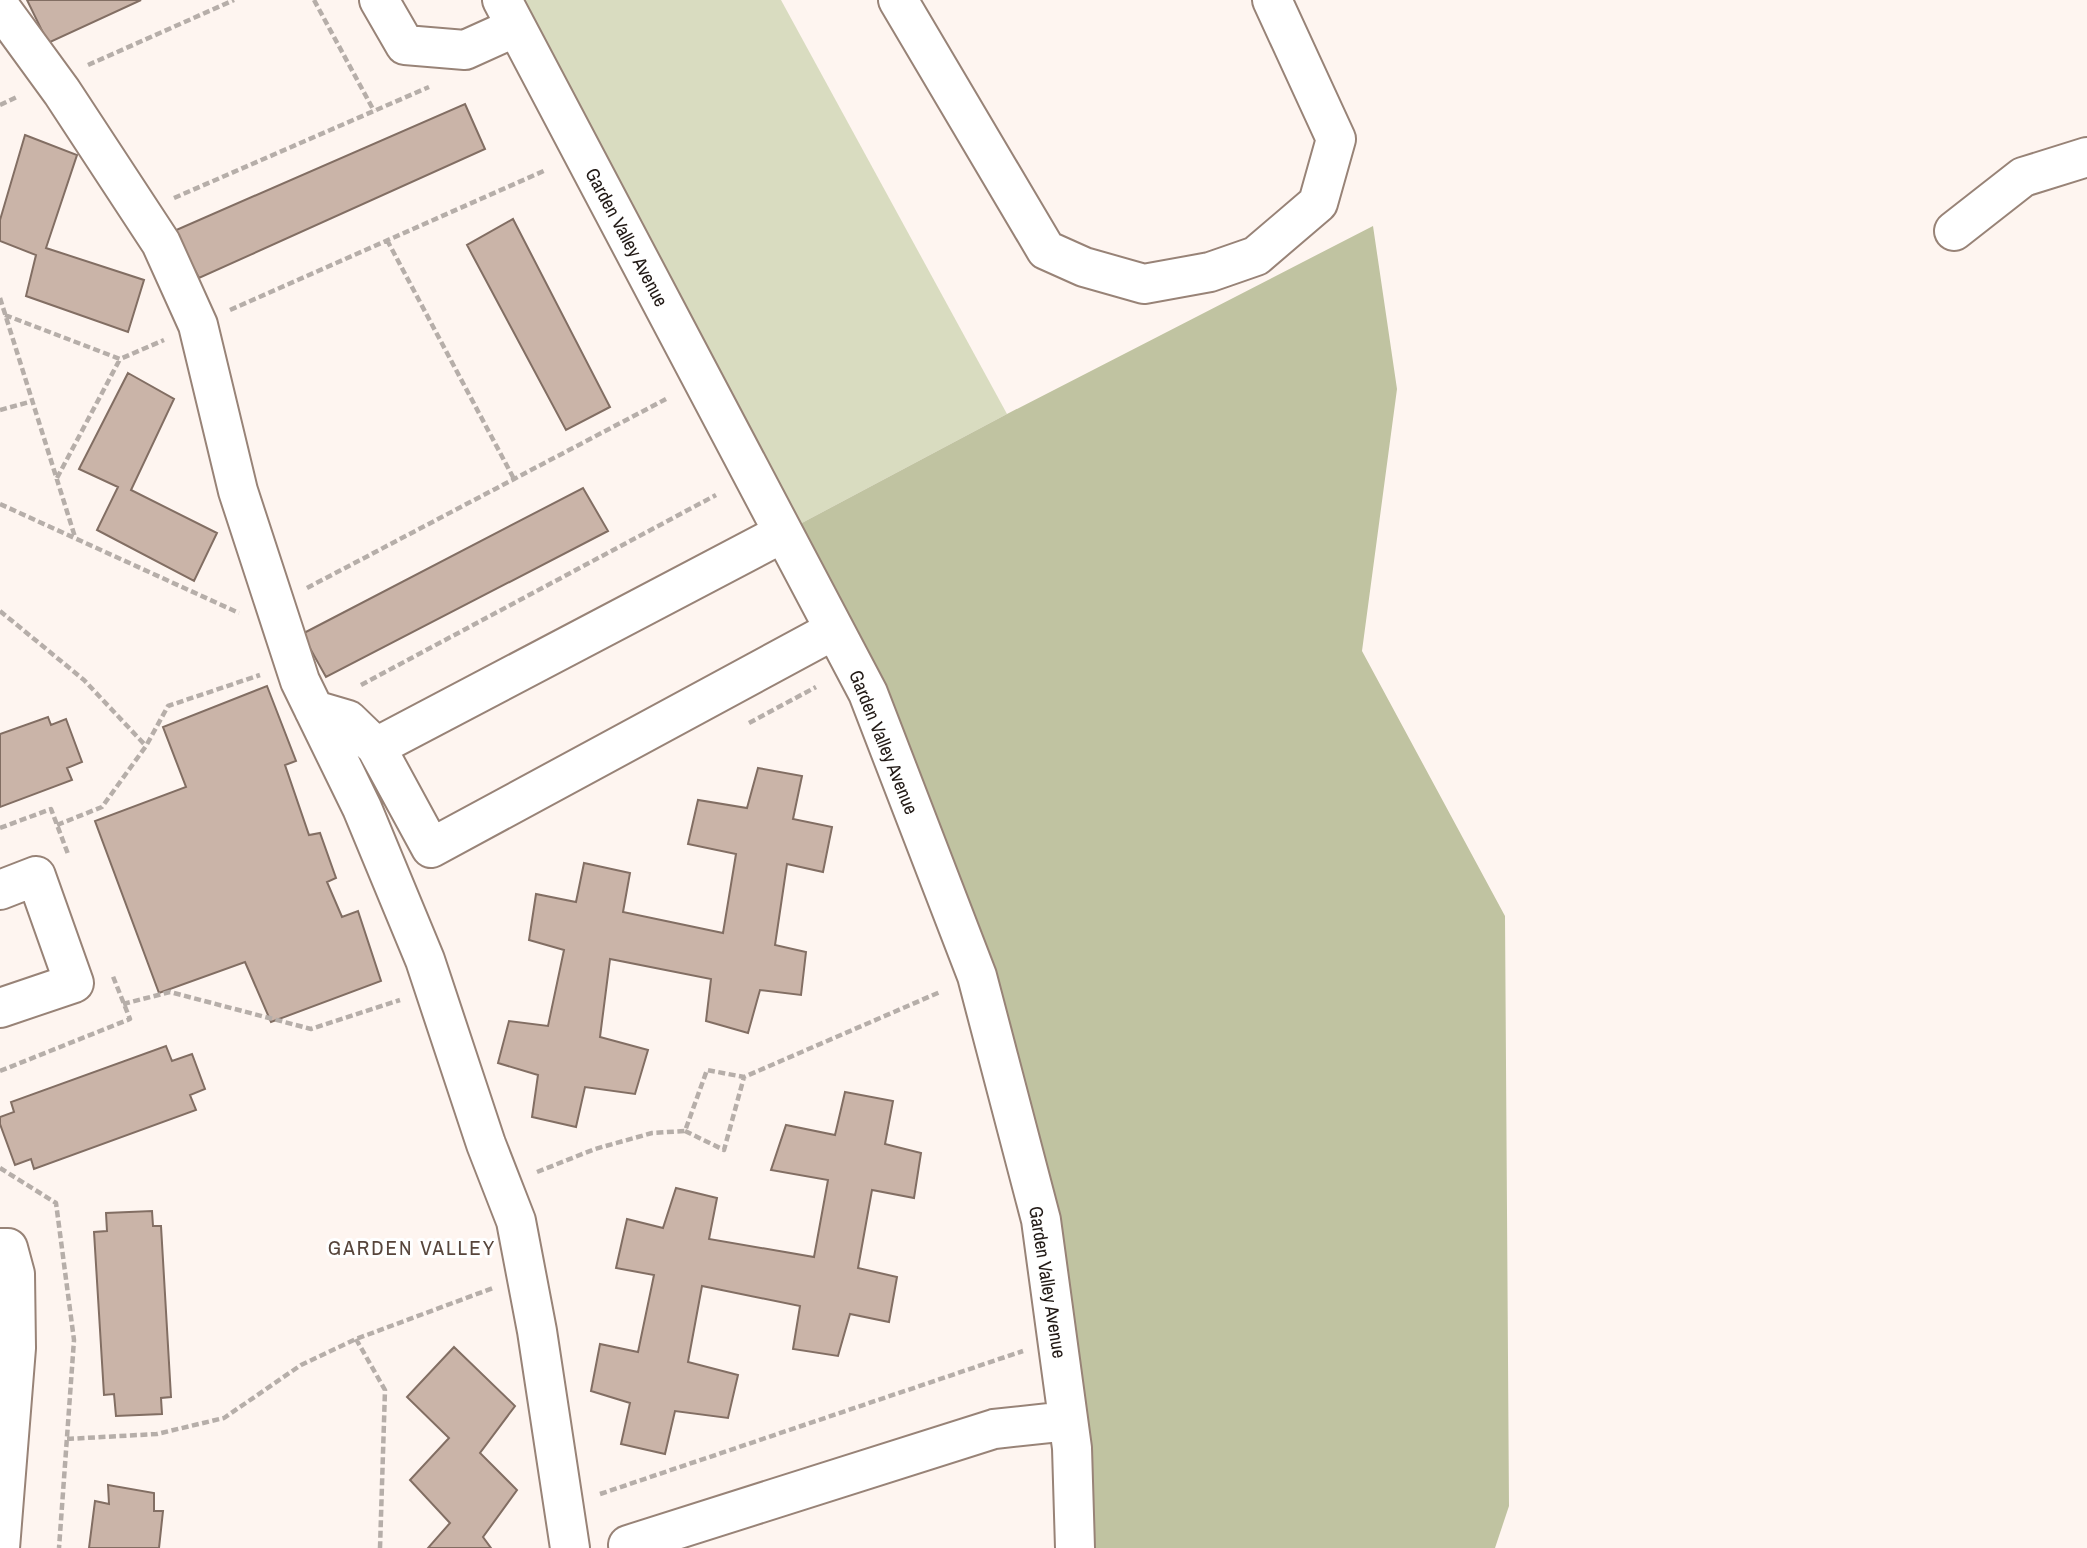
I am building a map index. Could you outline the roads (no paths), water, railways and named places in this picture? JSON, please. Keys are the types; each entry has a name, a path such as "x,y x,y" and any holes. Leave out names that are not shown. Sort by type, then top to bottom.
{"street":[{"path":"379,0 405,45 465,50 509,13"},
{"path":"898,0 1046,250 1084,267 1144,284 1210,272 1256,256 1318,203 1336,139 1272,0"},
{"path":"0,7 161,243 198,325 238,491 285,634 314,710 362,808 425,960 516,1222 537,1331 569,1548"},
{"name":"Garden Valley Avenue","path":"509,13 868,693 976,976 1041,1220 1072,1448 1075,1548"},
{"path":"1954,231 2023,177 2087,157"},
{"path":"376,747 783,533"},
{"path":"314,710 348,720 376,747 431,848 834,630"},
{"path":"0,890 36,876 74,983 0,1008"},
{"path":"0,1248 8,1248 15,1274 16,1348 0,1548"},
{"path":"628,1545 994,1429 1069,1421"}],"district":[{"name":"GARDEN VALLEY","path":"412,1247"}]}
